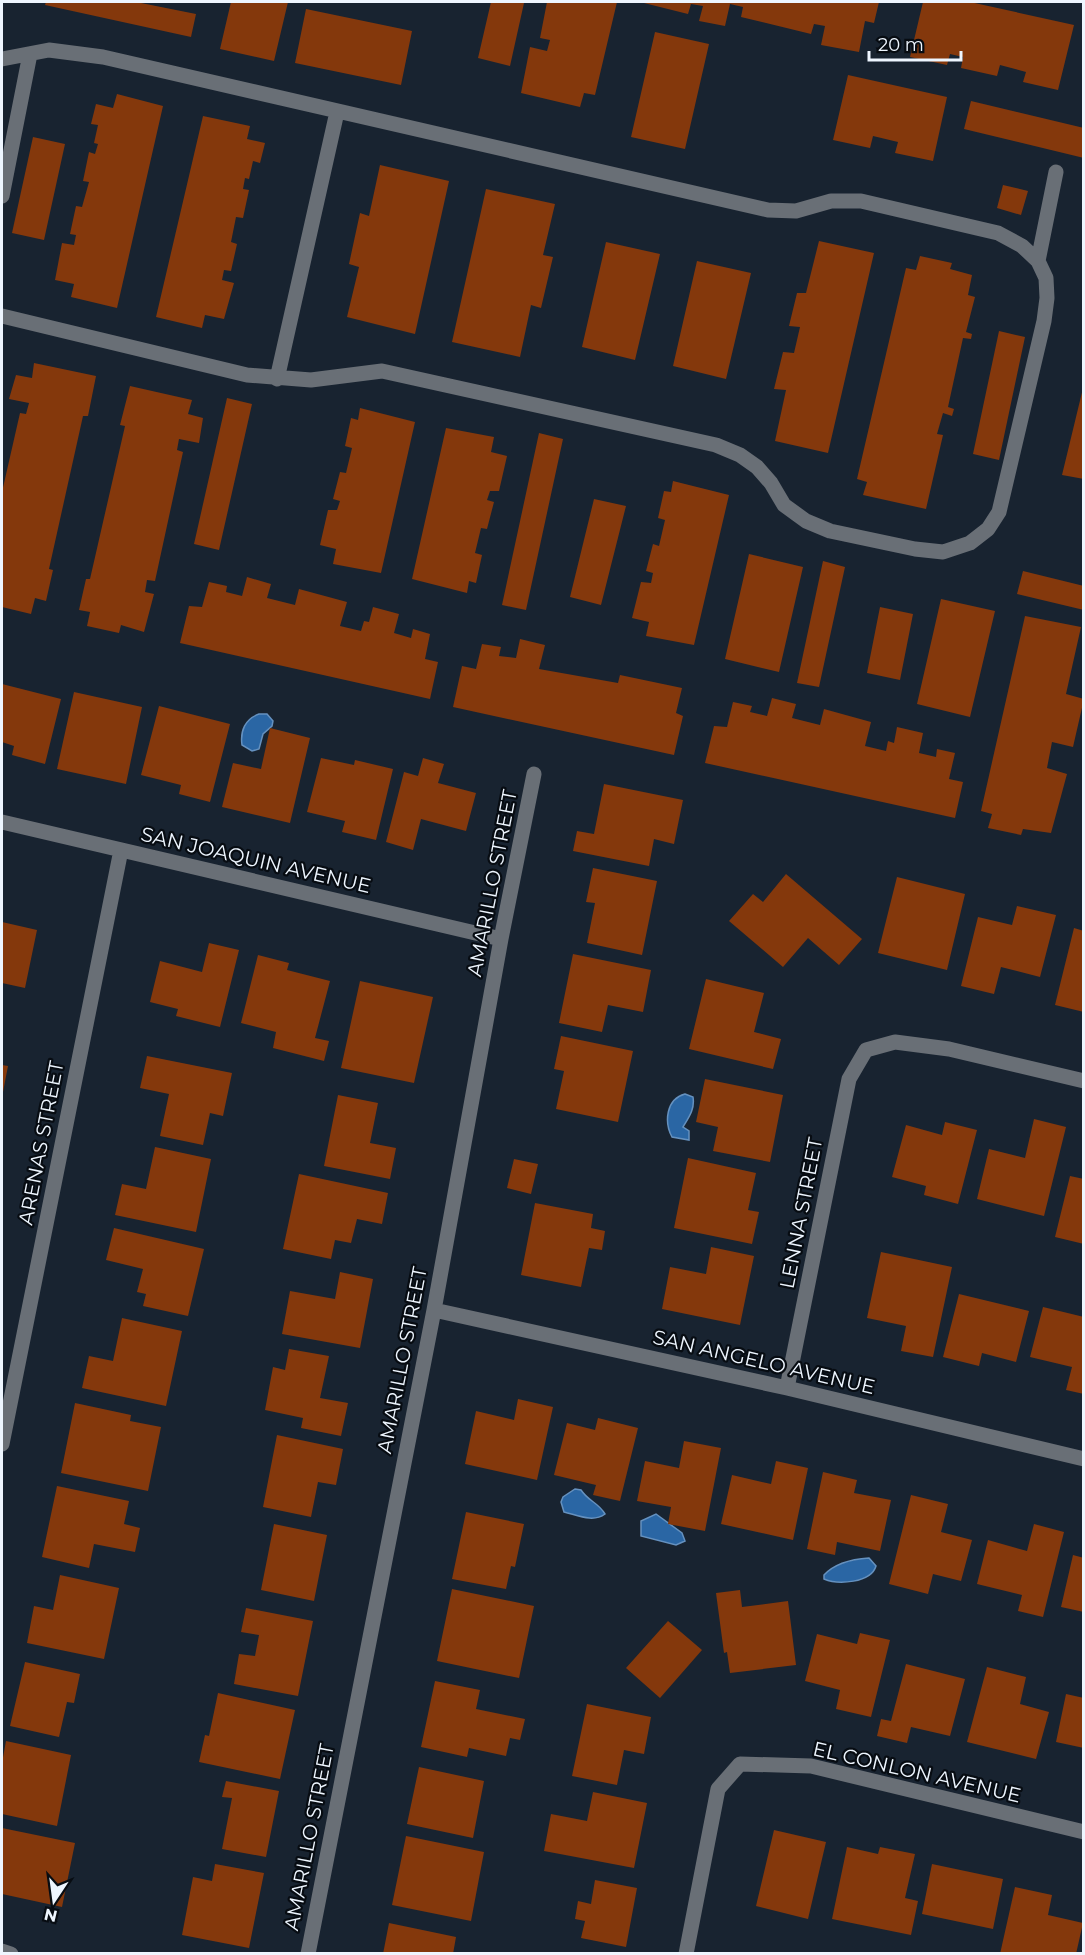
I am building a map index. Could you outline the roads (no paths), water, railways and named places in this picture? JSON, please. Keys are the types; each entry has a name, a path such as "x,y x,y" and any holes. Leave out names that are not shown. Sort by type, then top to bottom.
{"street":[{"path":"2,59 49,50 103,57 768,210 796,211 831,201 861,201 883,206 998,233 1022,246 1038,261 1046,278 1047,298 1044,321 999,512 988,529 970,543 943,552 915,549 830,531 806,520 784,505 771,483 757,467 740,455 716,445 382,371 311,380 247,375 2,316"},
{"path":"2,196 30,54"},
{"path":"277,379 338,112"},
{"path":"1038,261 1056,172"},
{"name":"AMARILLO STREET","path":"308,1953 434,1310 501,939 534,774"},
{"name":"SAN JOAQUIN AVENUE","path":"2,822 501,939"},
{"name":"ARENAS STREET","path":"2,1444 121,850"},
{"name":"LENNA STREET","path":"787,1388 849,1079 866,1050 895,1042 949,1049 1083,1081"},
{"name":"SAN ANGELO AVENUE","path":"434,1310 787,1388 1083,1459"},
{"name":"EL CONLON AVENUE","path":"686,1953 718,1789 740,1764 811,1766 1083,1832"},
{"path":"2,1951 10,1953"}],"water":[{"path":"259,714 267,714 273,721 272,726 263,734 259,749 252,751 242,745 242,735 247,722"},
{"path":"685,1094 693,1097 691,1113 683,1127 689,1131 689,1140 672,1137 668,1125 670,1106"},
{"path":"575,1489 581,1490 605,1514 590,1518 564,1512 561,1502 563,1497"},
{"path":"656,1514 682,1533 685,1541 676,1545 641,1536 641,1521"},
{"path":"869,1558 876,1566 868,1576 845,1582 824,1579 828,1571 839,1565"}]}
